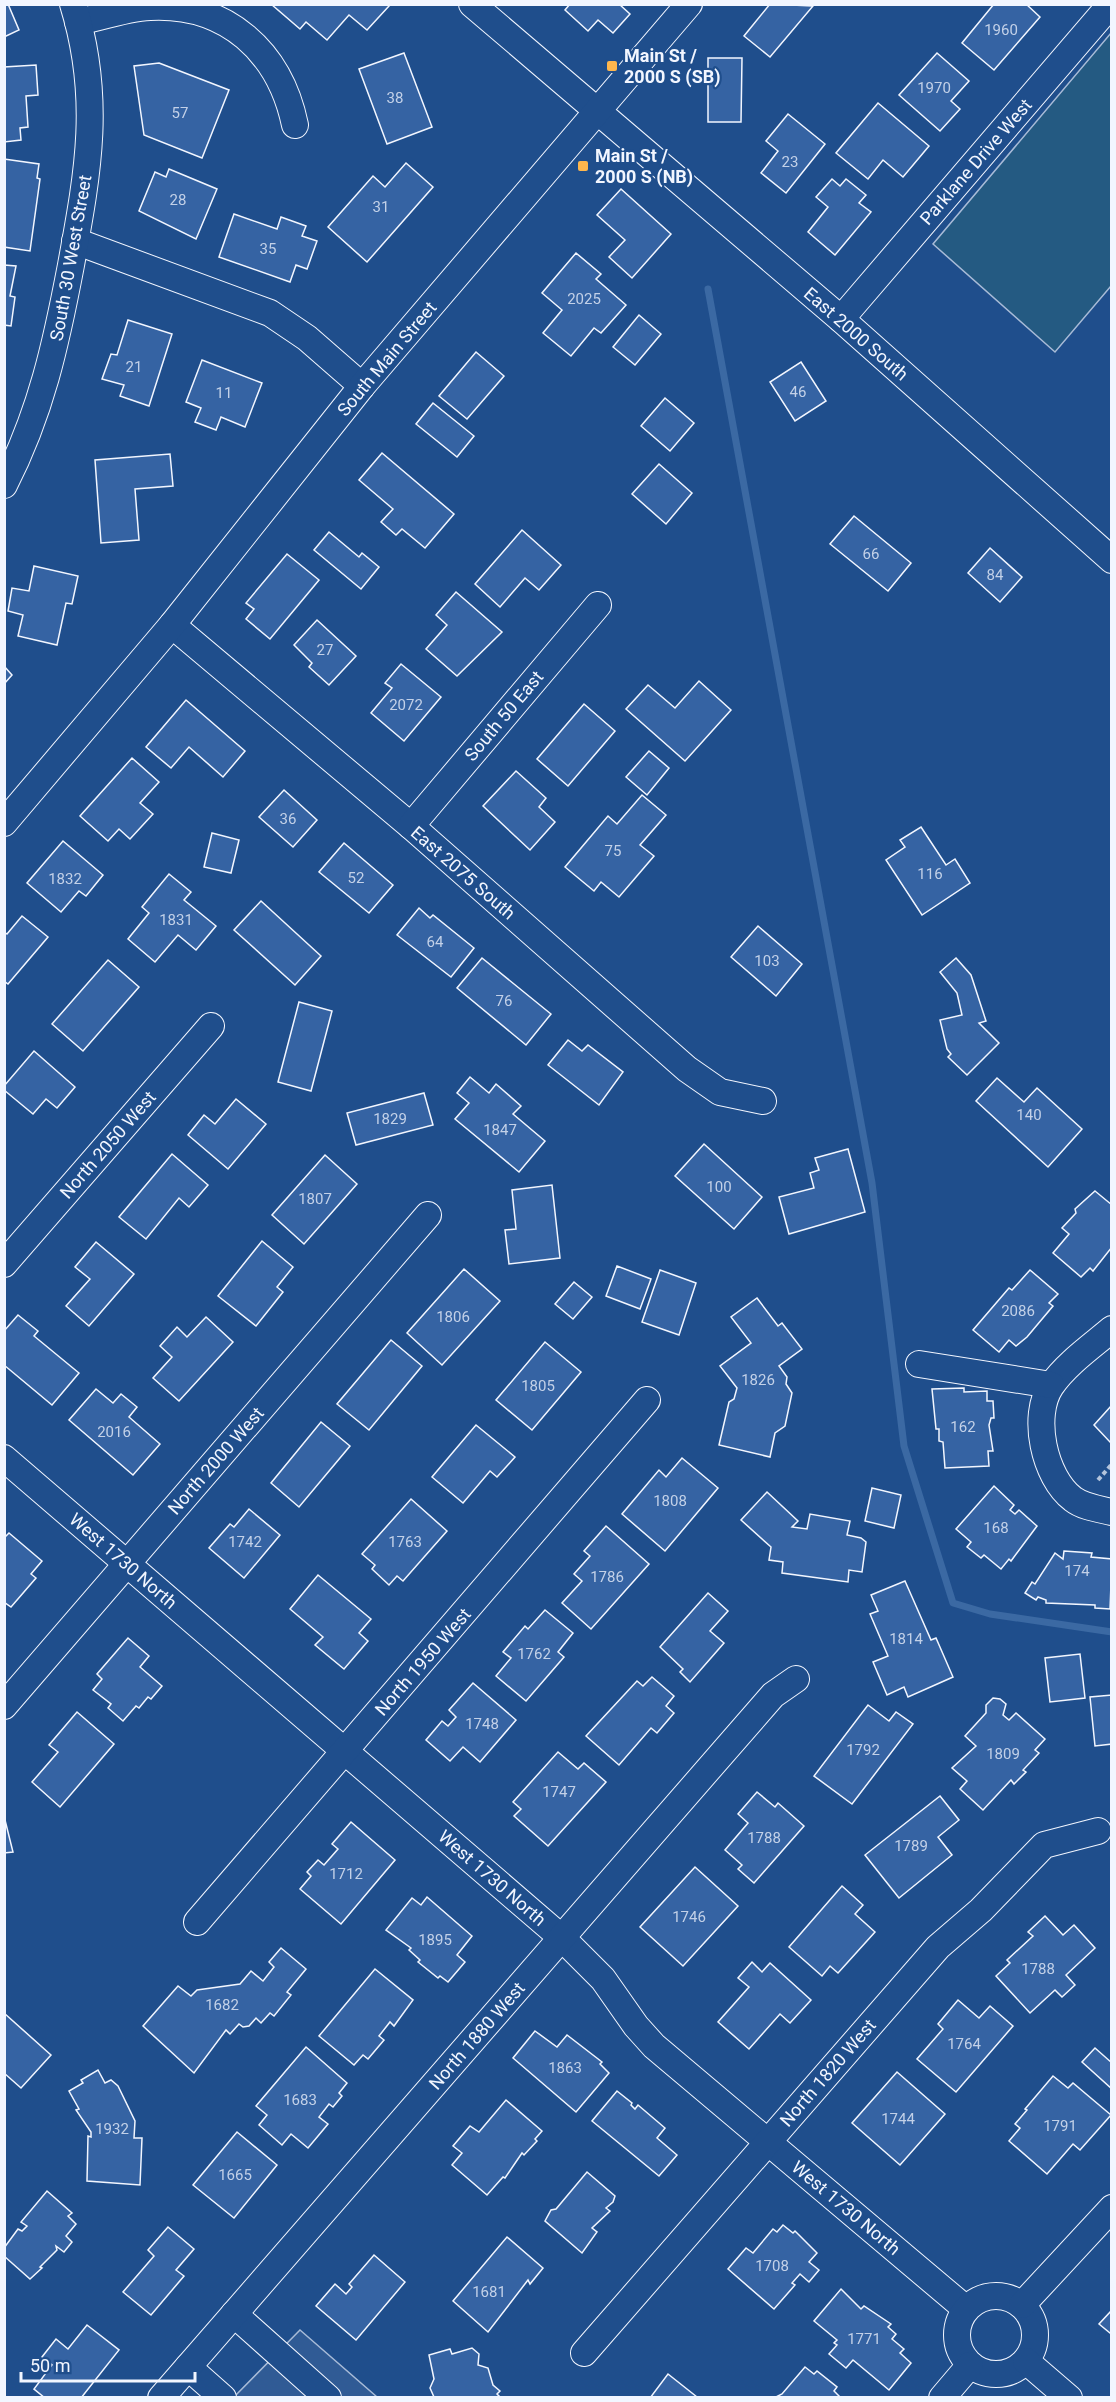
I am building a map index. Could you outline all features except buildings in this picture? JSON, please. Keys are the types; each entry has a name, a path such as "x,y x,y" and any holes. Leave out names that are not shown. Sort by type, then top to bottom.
{"street":[{"name":"East 2000 South","path":"472,4 597,114 841,319 1112,560"},
{"name":"South Main Street","path":"4,824 172,626 362,386 689,4"},
{"name":"Parklane Drive West","path":"841,319 1112,4"},
{"path":"76,13 148,6 180,8 210,16 238,31 262,51 280,77 290,100 295,125"},
{"name":"South 30 West Street","path":"4,485 25,444 56,347 87,179 92,124 76,13"},
{"path":"75,241 270,313 307,338 362,386"},
{"name":"South 50 East","path":"411,826 598,605"},
{"name":"East 2075 South","path":"172,626 411,826 687,1069 720,1092 763,1101"},
{"name":"North 2050 West","path":"4,1264 211,1026"},
{"name":"North 2000 West","path":"4,1706 428,1215"},
{"path":"1112,1329 1051,1385 1040,1408 1041,1435 1054,1476 1073,1500 1094,1509 1112,1512"},
{"path":"919,1364 1051,1385"},
{"name":"North 1950 West","path":"197,1922 647,1400"},
{"name":"West 1730 North","path":"4,1458 562,1938 603,1979 636,2026 654,2046 966,2309"},
{"name":"North 1880 West","path":"161,2397 773,1695 796,1679"},
{"name":"North 1820 West","path":"584,2353 938,1947 981,1910 1044,1845 1098,1831"},
{"path":"1022,2306 1112,2208"},
{"path":"993,2296 1009,2298 1022,2306 1031,2318 1035,2332 1034,2348 1026,2361 1014,2370 999,2374 984,2372 970,2365 961,2352 957,2337 959,2322 966,2309 979,2300 993,2296"},
{"path":"234,2314 328,2397"},
{"path":"1026,2361 1070,2397"},
{"path":"942,2397 970,2365"},
{"path":"188,2367 223,2397"}],"path":[{"path":"1098,1480 1112,1464"}],"shaded area":[{"path":"1111,33 1111,286 1055,352 933,244"},
{"path":"300,2330 377,2397 233,2398"}],"waterway":[{"path":"708,289 872,1183 904,1446 953,1603 990,1614 1112,1632"}],"place":[{"name":"Main St / 2000 S (SB)","path":"612,66"},
{"name":"Main St / 2000 S (NB)","path":"583,166"}]}
